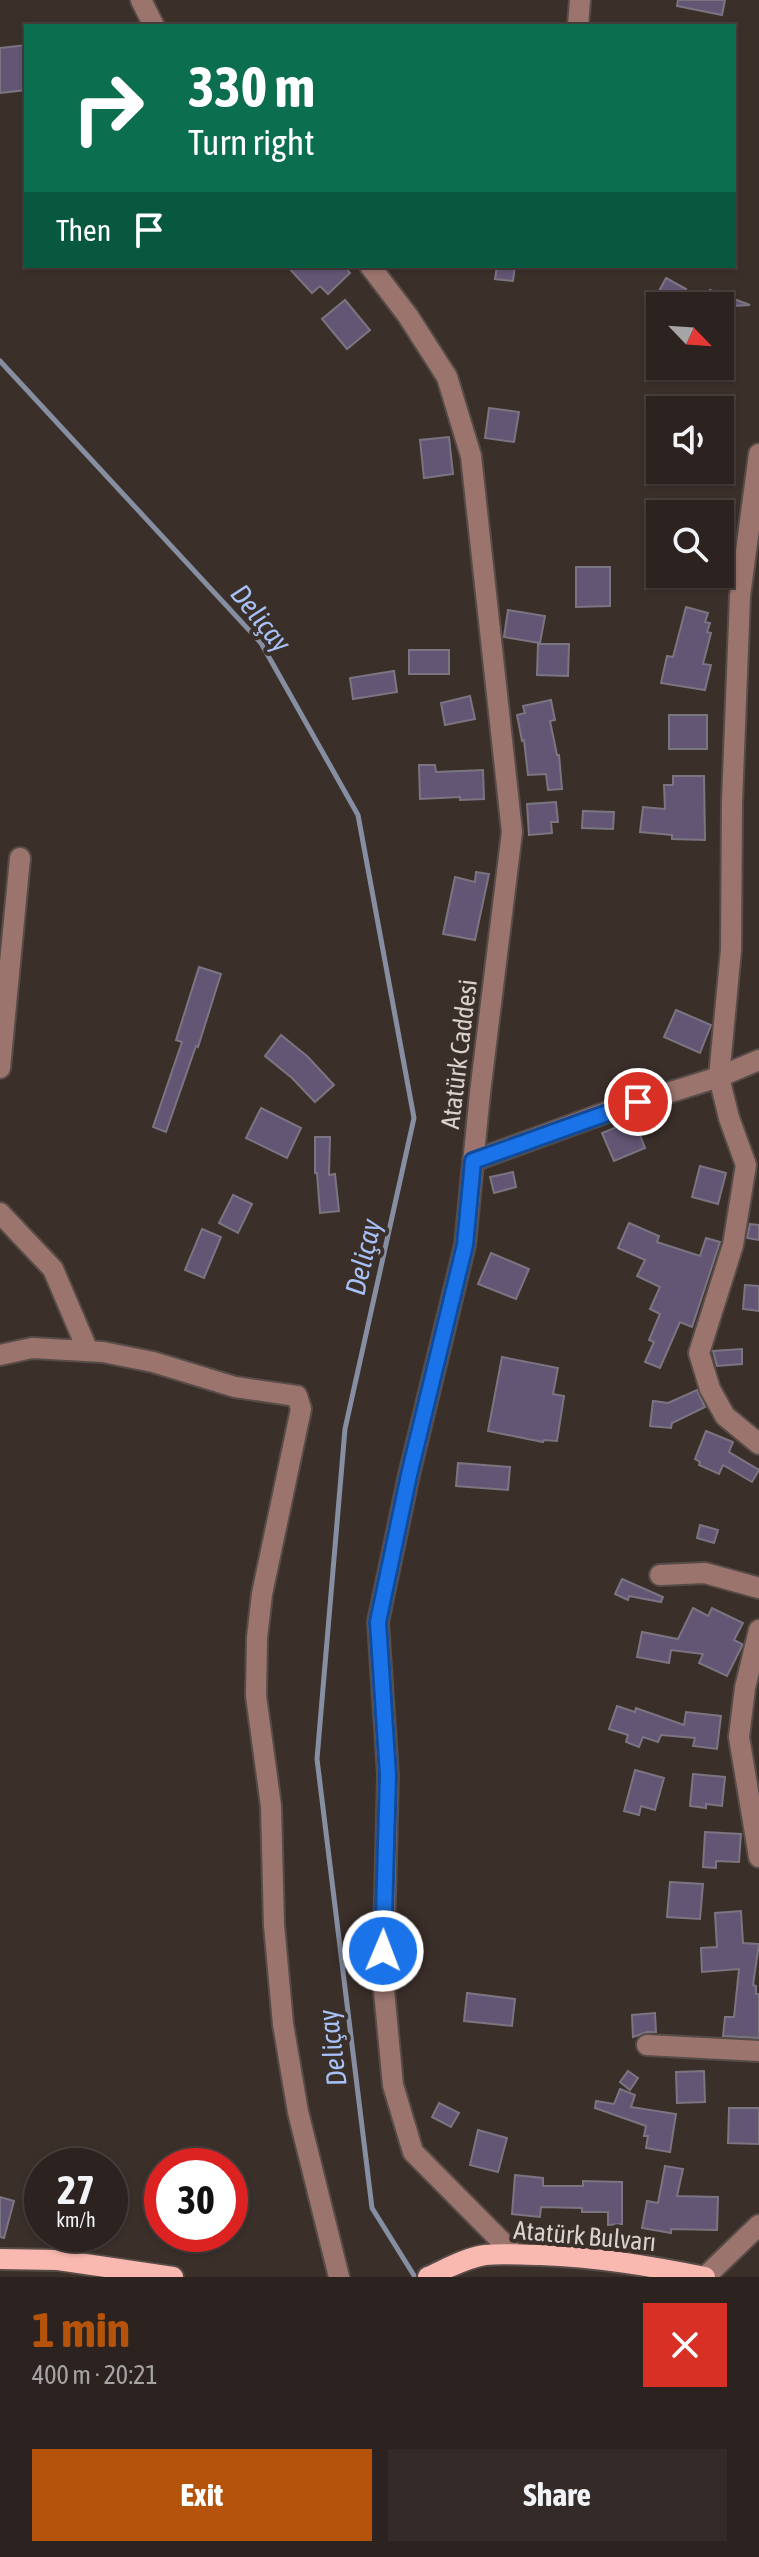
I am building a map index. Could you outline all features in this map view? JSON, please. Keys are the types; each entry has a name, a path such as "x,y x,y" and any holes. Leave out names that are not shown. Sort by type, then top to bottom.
{"main road":[{"name":"Atatürk Bulvarı","path":"428,2277 484,2255 514,2254 579,2256 631,2269 705,2277"},
{"path":"0,2259 58,2260 173,2277"}],"street":[{"path":"141,0 153,24"},
{"path":"578,24 580,0"},
{"name":"Atatürk Caddesi","path":"372,268 408,316 447,377 471,456 512,832 465,1245 409,1475 378,1622 388,1775 383,1980 393,2085 413,2152 514,2254"},
{"path":"759,454 740,596 732,803 731,950 719,1077 729,1118 746,1165 733,1245 699,1353 710,1389 725,1416 759,1444"},
{"path":"0,1068 20,858"},
{"path":"473,1161 610,1111 719,1077 759,1060"},
{"path":"0,1213 53,1269 88,1351"},
{"path":"0,1355 32,1348 88,1351 153,1362 235,1387 297,1396 301,1409 262,1594 257,1638 256,1696 271,1806 274,1925 283,2024 298,2112 339,2277"},
{"path":"660,1575 705,1573 759,1588"},
{"path":"759,1630 745,1688 739,1737 759,1857"},
{"path":"647,2045 759,2051"},
{"path":"705,2277 759,2225"}],"building":[{"path":"678,0 725,0 722,15 677,6"},
{"path":"24,45 24,90 0,93 0,48"},
{"path":"289,268 346,268 350,273 328,294 320,286 312,293"},
{"path":"497,268 515,268 513,281 495,279"},
{"path":"666,278 686,289 684,292 658,292"},
{"path":"734,299 750,305 734,306"},
{"path":"345,300 370,330 347,349 322,319"},
{"path":"489,408 519,412 514,442 485,438"},
{"path":"449,437 453,474 424,478 420,440"},
{"path":"576,567 610,567 610,606 576,607"},
{"path":"686,607 708,613 705,622 710,623 707,632 711,633 703,664 711,665 705,690 661,683 667,656 673,657"},
{"path":"508,610 545,616 540,643 504,637"},
{"path":"538,644 569,644 568,676 537,675"},
{"path":"409,650 449,650 449,674 409,674"},
{"path":"394,671 397,692 353,699 350,678"},
{"path":"470,696 475,719 445,725 441,703"},
{"path":"551,700 555,720 550,721 559,755 562,789 548,790 546,774 528,775 517,715 525,713 523,706"},
{"path":"669,715 707,715 707,749 669,749"},
{"path":"419,765 435,765 436,772 483,770 484,799 420,799"},
{"path":"673,776 704,776 705,840 672,839 672,835 640,832 643,807 665,809 664,785 673,785"},
{"path":"556,802 558,822 551,822 552,833 529,835 527,804"},
{"path":"583,811 614,812 613,829 582,828"},
{"path":"476,872 489,874 475,940 443,934 455,877 475,882"},
{"path":"199,967 221,974 166,1132 153,1127 182,1042 176,1040"},
{"path":"676,1010 711,1025 700,1053 664,1037"},
{"path":"281,1035 307,1056 334,1085 315,1102 265,1056"},
{"path":"261,1108 301,1128 287,1158 246,1138"},
{"path":"634,1120 645,1148 614,1161 602,1133"},
{"path":"315,1137 330,1137 329,1175 335,1174 339,1211 320,1213"},
{"path":"700,1166 726,1173 718,1204 692,1197"},
{"path":"513,1172 516,1187 494,1193 490,1177"},
{"path":"233,1195 252,1204 238,1233 219,1223"},
{"path":"629,1223 659,1236 657,1242 700,1256 706,1238 720,1242 692,1327 680,1322 660,1368 645,1362 654,1342 649,1340 660,1314 650,1309 660,1287 637,1276 645,1260 618,1248"},
{"path":"750,1224 759,1225 759,1240 747,1238"},
{"path":"202,1229 221,1237 204,1278 185,1270"},
{"path":"491,1253 529,1269 516,1299 478,1284"},
{"path":"745,1285 759,1286 759,1311 743,1309"},
{"path":"742,1349 742,1364 717,1366 713,1351"},
{"path":"502,1357 558,1368 553,1394 564,1396 557,1441 543,1442 488,1431"},
{"path":"697,1390 705,1407 672,1423 671,1428 650,1426 653,1401 668,1403"},
{"path":"706,1431 733,1442 729,1452 759,1470 752,1482 723,1465 719,1474 699,1465 700,1462 695,1459"},
{"path":"458,1463 510,1467 508,1490 456,1486"},
{"path":"700,1525 718,1530 714,1543 697,1538"},
{"path":"622,1579 663,1597 661,1602 629,1596 628,1600 615,1594"},
{"path":"693,1608 708,1616 712,1608 743,1623 734,1640 742,1646 727,1676 699,1663 703,1654 671,1650 669,1663 637,1657 642,1632 678,1639"},
{"path":"617,1706 635,1712 636,1708 684,1725 686,1712 721,1716 717,1749 693,1746 695,1738 661,1735 658,1742 643,1737 639,1747 626,1742 628,1735 609,1729"},
{"path":"635,1770 664,1778 655,1810 641,1806 639,1815 624,1811"},
{"path":"693,1774 725,1777 722,1806 690,1806"},
{"path":"705,1832 741,1834 739,1862 716,1861 716,1868 703,1867"},
{"path":"670,1882 703,1884 700,1919 667,1917"},
{"path":"741,1911 743,1943 759,1944 753,1985 756,1986 756,1994 759,1994 759,2038 723,2036 725,2017 734,2017 739,1969 702,1972 701,1948 717,1947 715,1913"},
{"path":"467,1993 515,1999 512,2026 464,2021"},
{"path":"655,2013 656,2032 633,2037 632,2015"},
{"path":"628,2071 638,2078 630,2090 620,2082"},
{"path":"704,2071 705,2102 677,2103 676,2072"},
{"path":"620,2089 635,2095 631,2107 676,2114 670,2152 646,2148 646,2126 595,2108 596,2101 614,2104"},
{"path":"439,2103 459,2113 451,2127 432,2117"},
{"path":"729,2108 759,2108 759,2144 728,2143"},
{"path":"478,2130 507,2138 498,2172 470,2165"},
{"path":"665,2166 683,2169 677,2196 718,2197 717,2230 671,2229 671,2233 642,2228 647,2201 658,2203"},
{"path":"515,2175 543,2178 543,2186 583,2186 583,2181 622,2182 622,2224 608,2225 608,2212 582,2212 582,2208 541,2207 540,2217 512,2214"},
{"path":"0,2197 14,2201 4,2238 0,2237"}],"waterway":[{"name":"Deliçay","path":"0,361 261,643 358,815 414,1118 345,1429 317,1759 372,2208 415,2277"}],"route":[{"path":"383,1951 388,1775 378,1622 409,1475 465,1245 473,1161 638,1102"}]}
